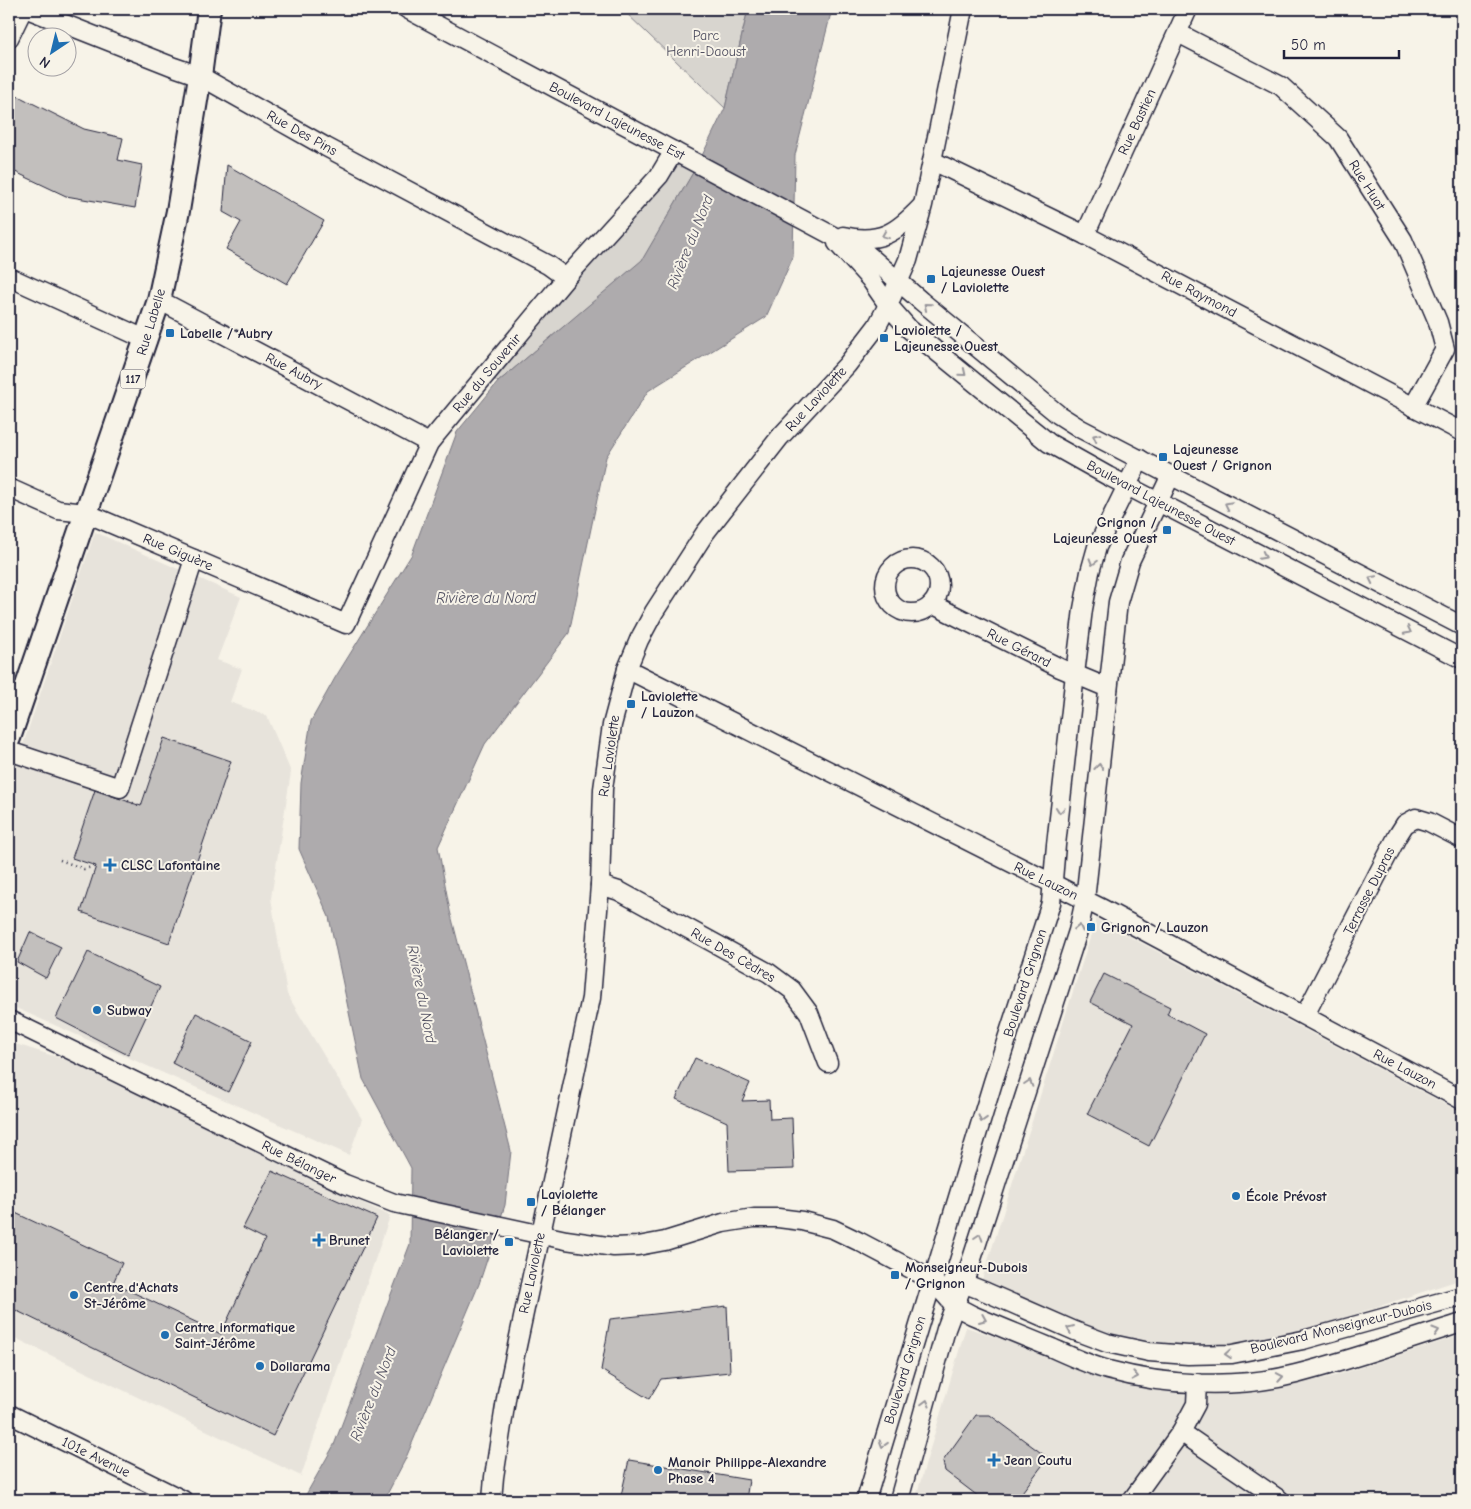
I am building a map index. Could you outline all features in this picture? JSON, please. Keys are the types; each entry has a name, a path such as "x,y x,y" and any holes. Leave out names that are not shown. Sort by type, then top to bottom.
{"main road":[{"name":"Rue Labelle","path":"9,738 147,340 159,300 178,211 209,9"}],"street":[{"path":"9,38 23,9"},
{"name":"Rue Des Pins","path":"28,9 200,76 326,147 548,265 566,278"},
{"name":"Rue Laviolette","path":"492,1500 507,1393 590,998 600,884 603,789 612,725 627,669 639,640 654,612 705,533 780,437 847,365 877,326 900,282 923,205 963,9"},
{"name":"Rue Bastien","path":"1085,235 1188,9"},
{"name":"Boulevard Lajeunesse Est","path":"413,10 867,254 900,282"},
{"name":"Rue Huot","path":"1178,33 1281,86 1338,138 1398,232 1438,322 1445,349 1413,406"},
{"name":"Rue du Souvenir","path":"346,624 428,443 566,278 659,176 674,151"},
{"name":"Rue Raymond","path":"933,161 1085,235 1462,432"},
{"path":"828,233 861,239 882,237 892,233 906,223 923,205"},
{"name":"Boulevard Lajeunesse Est","path":"828,233 870,278 888,305"},
{"path":"9,277 147,340"},
{"name":"Boulevard Lajeunesse Ouest","path":"900,282 1059,415 1081,429 1462,626"},
{"name":"Rue Aubry","path":"159,300 428,443"},
{"name":"Boulevard Lajeunesse Ouest","path":"888,305 909,329 1049,443 1126,486 1462,659"},
{"name":"Boulevard Grignon","path":"866,1500 993,1082 1052,903 1056,845 1075,674 1083,609 1090,572 1097,547 1140,459"},
{"name":"Boulevard Grignon","path":"899,1500 946,1329 963,1284 1078,931 1085,900 1118,602 1130,561 1171,475"},
{"name":"Rue Giguère","path":"9,488 58,510 86,513 346,624"},
{"path":"9,750 120,788 194,559"},
{"name":"Rue Gérard","path":"932,604 1075,674 1108,688"},
{"name":"Rue Lauzon","path":"627,669 1085,900 1305,1015 1462,1100"},
{"name":"Terrasse Dupras","path":"1305,1015 1398,835 1406,824 1416,818 1429,822 1462,839"},
{"name":"Rue Des Cèdres","path":"600,884 619,891 768,973 792,990 809,1013 828,1063"},
{"name":"Rue Bélanger","path":"9,1020 345,1184 394,1202 541,1234"},
{"name":"Rue Bélanger","path":"9,1032 72,1051"},
{"name":"Boulevard Monseigneur-Dubois","path":"541,1234 595,1244 638,1246 665,1241 723,1223 754,1218 802,1221 833,1229 932,1280 963,1284 1107,1343 1149,1352 1188,1355 1232,1354 1303,1340 1462,1296"},
{"name":"Boulevard Monseigneur-Dubois","path":"932,1280 955,1306 1079,1360 1107,1370 1163,1380 1197,1383 1263,1380 1295,1374 1462,1323"},
{"path":"1132,1500 1181,1432 1196,1404 1197,1383"},
{"name":"101e Avenue","path":"9,1414 183,1500"},
{"path":"1181,1432 1280,1500"}],"path":[{"path":"60,860 84,869 96,866"}],"shaded area":[{"path":"95,532 241,597 217,660 242,669 230,702 267,716 291,772 271,898 287,994 362,1119 349,1155 9,1005 9,786"},
{"name":"École Prévost","path":"1096,919 1462,1113 1462,1279 1292,1335 1213,1356 1131,1345 981,1283"},
{"path":"9,1042 70,1061 390,1216 301,1476 9,1335"},
{"path":"966,1327 1127,1382 1191,1396 1241,1393 1331,1377 1462,1335 1462,1500 915,1500"}],"green space":[{"name":"Parc Henri-Daoust","path":"622,9 748,9 725,108"},
{"path":"674,151 698,164 642,261 498,382 487,373"}],"water":[{"name":"Rivière du Nord","path":"748,9 832,9 795,155 793,257 766,317 648,391 606,457 569,633 485,744 438,847 450,911 511,1151 505,1205 479,1284 405,1460 384,1500 303,1500 334,1445 410,1244 411,1168 363,1079 329,917 299,849 301,783 311,721 335,678 412,554 457,432 498,382 642,260 698,164 725,108"}],"building":[{"path":"18,96 84,129 123,138 118,160 142,165 135,208 66,196 9,169 9,116"},
{"path":"227,165 324,221 287,284 226,249 241,222 223,212"},
{"path":"164,738 231,761 169,943 81,912 96,866 72,858 95,790 141,806"},
{"path":"30,932 61,947 46,978 17,962"},
{"path":"88,952 160,987 128,1055 56,1018"},
{"path":"1104,974 1170,1007 1167,1014 1205,1034 1149,1146 1087,1114 1133,1024 1090,1002"},
{"path":"196,1013 252,1041 228,1092 172,1063"},
{"path":"695,1058 750,1083 742,1101 769,1100 770,1119 792,1118 794,1169 729,1171 727,1122 676,1099"},
{"name":"Centre d'Achats St-Jérôme","path":"272,1171 377,1218 273,1436 9,1307 9,1210 122,1263 113,1283 221,1334 265,1239 243,1228"},
{"path":"727,1306 730,1372 661,1379 649,1399 601,1370 610,1319"},
{"path":"976,1415 990,1415 1048,1458 1016,1500 983,1500 945,1471 943,1461"},
{"name":"Manoir Philippe-Alexandre Phase 4","path":"629,1460 749,1480 746,1500 620,1500"}],"place":[{"name":"Lajeunesse Ouest / Laviolette","path":"931,279"},
{"name":"Labelle / Aubry","path":"170,333"},
{"name":"Laviolette / Lajeunesse Ouest","path":"884,338"},
{"name":"Lajeunesse Ouest / Grignon","path":"1163,457"},
{"name":"Grignon / Lajeunesse Ouest","path":"1167,530"},
{"name":"Laviolette / Lauzon","path":"631,704"},
{"name":"CLSC Lafontaine","path":"110,865"},
{"name":"Grignon / Lauzon","path":"1091,927"},
{"name":"Subway","path":"97,1010"},
{"name":"École Prévost","path":"1236,1196"},
{"name":"Laviolette / Bélanger","path":"531,1202"},
{"name":"Brunet","path":"319,1240"},
{"name":"Bélanger / Laviolette","path":"509,1242"},
{"name":"Monseigneur-Dubois / Grignon","path":"895,1275"},
{"name":"Centre d'Achats St-Jérôme","path":"74,1295"},
{"name":"Centre informatique Saint-Jérôme","path":"165,1335"},
{"name":"Dollarama","path":"260,1366"},
{"name":"Jean Coutu","path":"994,1460"},
{"name":"Manoir Philippe-Alexandre Phase 4","path":"658,1470"}]}
